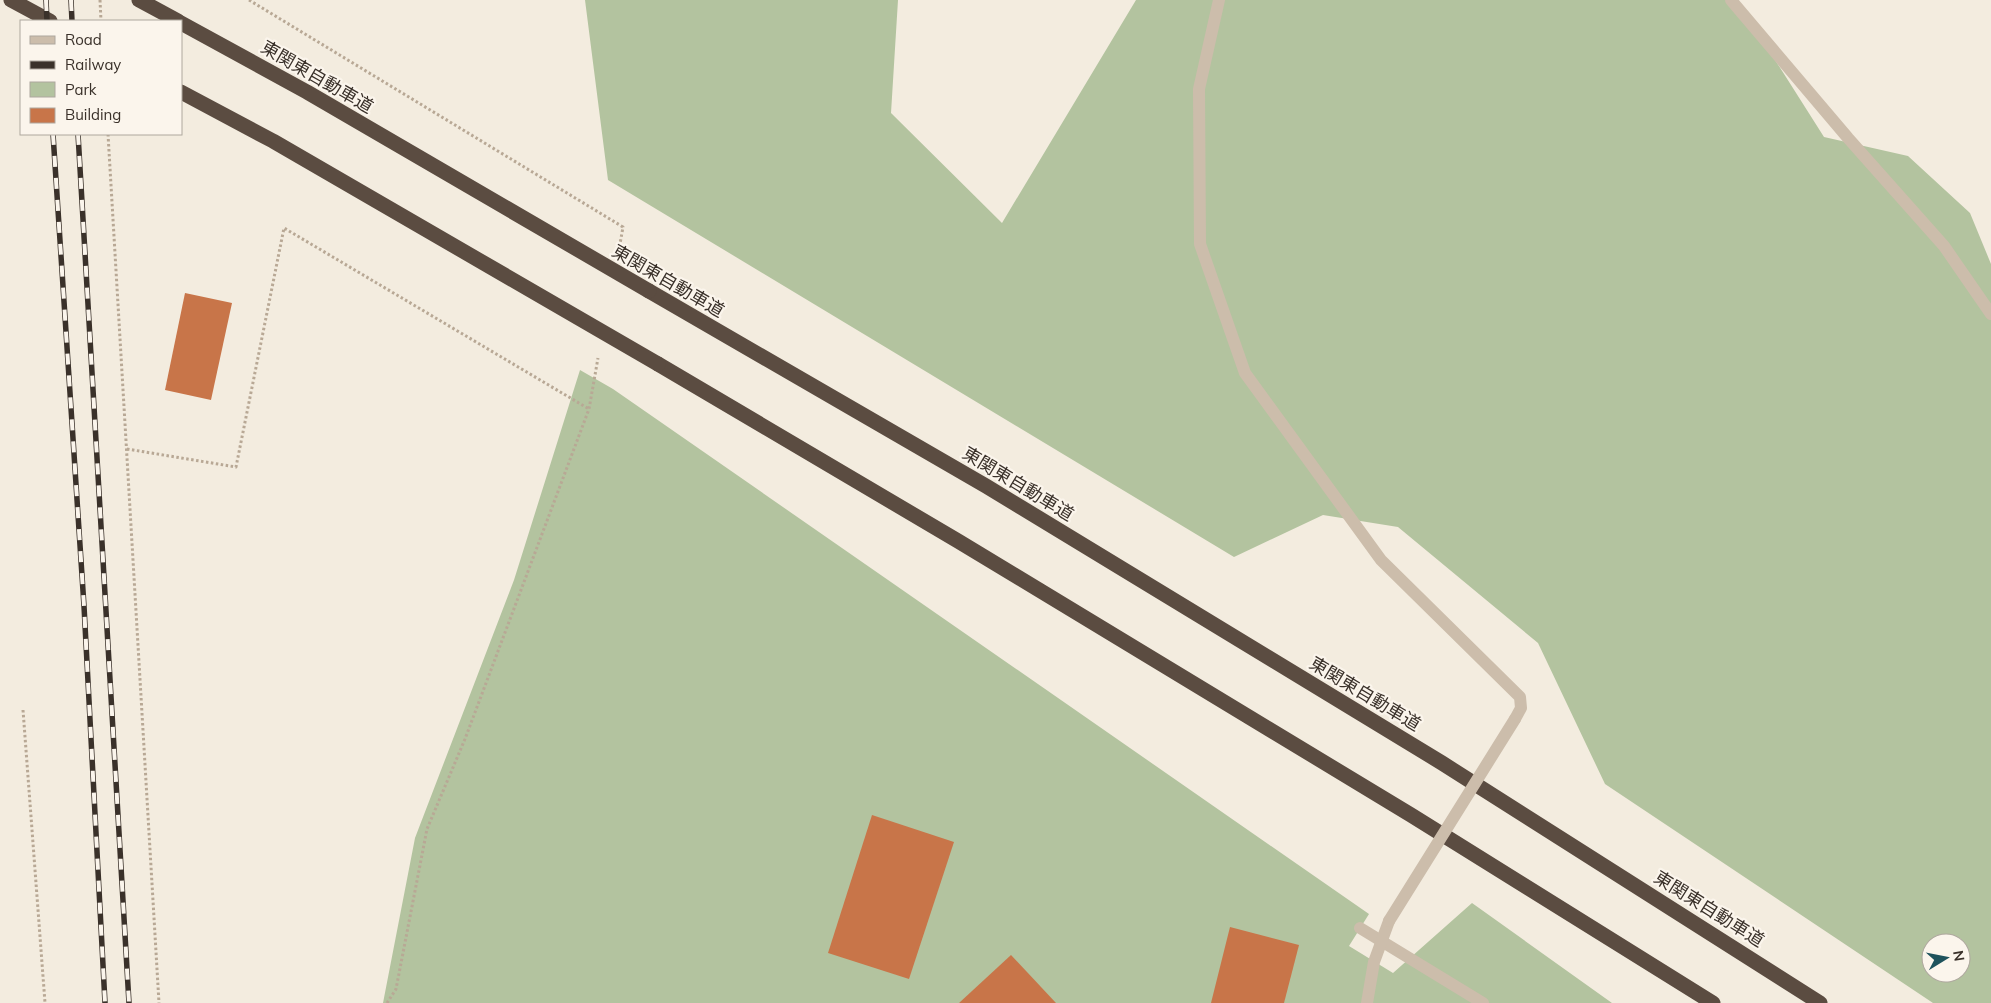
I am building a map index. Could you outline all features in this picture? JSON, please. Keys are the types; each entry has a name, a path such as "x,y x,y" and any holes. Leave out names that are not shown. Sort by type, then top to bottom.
{"highway":[{"path":"11,0 48,20"},
{"path":"139,0 176,20"},
{"name":"東関東自動車道","path":"182,24 307,92 995,491 1442,762 1820,1003"},
{"path":"182,93 273,141 658,364 993,562 1411,815 1713,1003"}],"lane":[{"path":"1219,0 1199,89 1200,244 1245,373 1381,560 1520,697 1521,708 1515,719 1389,921 1374,962 1367,1003"},
{"path":"1731,0 1848,138 1944,246 1991,314"},
{"path":"1360,928 1380,942 1483,1003"}],"path":[{"path":"100,0 101,20"},
{"path":"249,0 623,227 619,246"},
{"path":"108,135 159,1003"},
{"path":"126,449 236,467 284,228 589,409"},
{"path":"387,1003 396,989 427,829 464,739 589,409 599,352"},
{"path":"23,710 45,1003"}],"green space":[{"path":"585,0 898,0 891,113 1002,223 1136,0 1737,0 1824,137 1908,156 1970,213 1991,264 1991,1003 1933,1003 1605,784 1538,643 1398,527 1323,515 1234,557 608,180"},
{"path":"580,370 613,389 1369,914 1349,946 1393,973 1472,903 1612,1003 383,1003 415,838 514,580"}],"building":[{"path":"185,293 232,303 211,400 165,390"},
{"path":"872,815 954,842 909,979 828,953"},
{"path":"1230,927 1299,945 1284,1003 1211,1003"},
{"path":"1011,955 1056,1003 959,1003"}],"railway":[{"path":"46,0 47,20"},
{"path":"71,0 72,20"},
{"path":"53,135 84,606 105,1003"},
{"path":"78,135 129,1003"}]}
